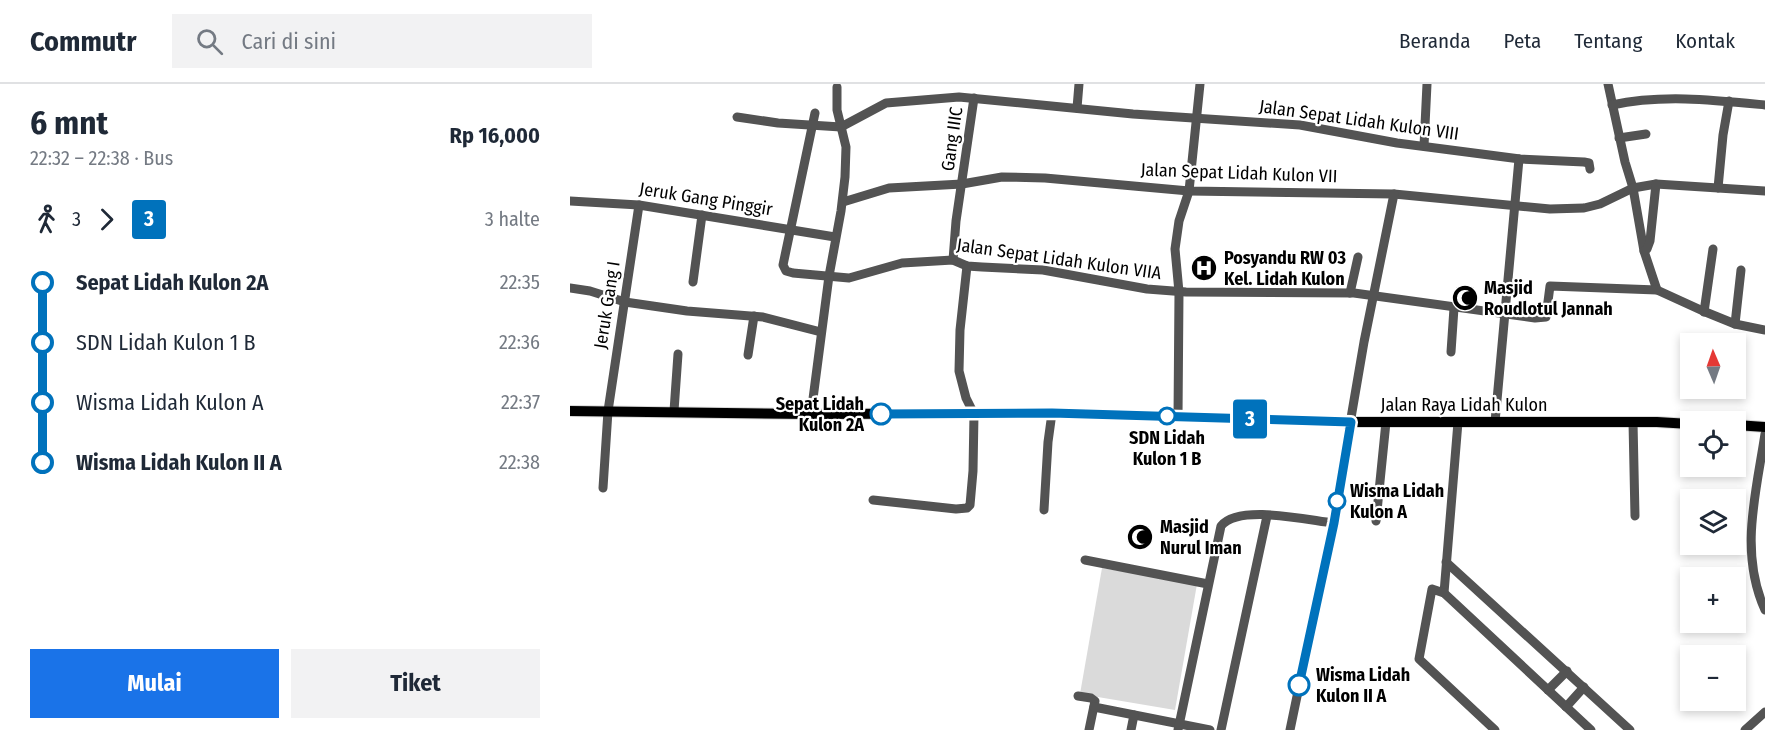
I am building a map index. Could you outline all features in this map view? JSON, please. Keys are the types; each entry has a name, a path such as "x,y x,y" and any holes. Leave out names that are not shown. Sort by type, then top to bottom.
{"main road":[{"name":"Jalan Raya Lidah Kulon","path":"570,411 811,414 1052,413 1351,422 1680,423"},
{"path":"1746,426 1765,427"}],"street":[{"path":"1077,108 1079,84"},
{"path":"1178,417 1179,292 1175,249 1176,234 1189,191 1200,84"},
{"path":"1424,146 1427,84"},
{"path":"1608,84 1644,251 1657,290 1735,324 1765,330"},
{"path":"811,414 829,276 843,202 846,147 837,110 837,87"},
{"name":"Jalan Sepat Lidah Kulon VIII","path":"841,127 886,103 944,97 974,98 1196,119 1300,125 1519,159 1584,162 1589,163 1590,169"},
{"name":"Gang IIIC","path":"953,260 956,221 974,98"},
{"path":"1612,105 1652,98 1765,105"},
{"path":"1718,188 1729,101"},
{"path":"790,228 815,112"},
{"path":"737,117 841,127"},
{"path":"1619,138 1646,134"},
{"path":"1495,422 1519,159"},
{"name":"Jalan Sepat Lidah Kulon VII","path":"843,202 888,188 962,184 1002,177 1045,178 1189,191 1394,194 1550,209 1584,208 1600,204 1632,188 1656,184 1765,190"},
{"path":"1644,251 1650,241 1656,184"},
{"path":"1290,730 1334,523 1373,295 1394,194"},
{"name":"Jeruk Gang Pinggir","path":"570,201 639,205 836,237"},
{"name":"Jeruk Gang I","path":"603,488 608,411 639,205"},
{"path":"693,282 702,214"},
{"name":"Jalan Sepat Lidah Kulon VIIA","path":"790,228 783,268 793,273 849,278 902,263 953,260 967,266 1043,270 1147,289 1179,292 1350,293 1544,318 1550,286 1657,290"},
{"path":"1704,312 1713,249"},
{"path":"1350,293 1358,257"},
{"path":"873,500 945,508 967,508 971,501 974,414 966,398 959,371 960,330 967,266"},
{"path":"1735,324 1741,270"},
{"path":"570,288 590,291 625,302 687,311 754,316 821,332"},
{"path":"1451,352 1454,308"},
{"path":"748,355 754,316"},
{"path":"674,411 678,354"},
{"path":"1044,510 1052,413"},
{"path":"1376,521 1386,422"},
{"path":"1444,593 1458,422"},
{"path":"1633,422 1635,516"},
{"path":"1765,434 1750,537 1750,559 1754,581 1765,610"},
{"path":"1179,727 1221,526 1232,518 1245,514 1334,523"},
{"path":"1221,730 1267,516"},
{"path":"1085,560 1208,584"},
{"path":"1446,562 1630,730"},
{"path":"1495,730 1419,659 1432,590 1444,593 1591,730"},
{"path":"1548,690 1567,671"},
{"path":"1566,706 1584,687"},
{"path":"1078,696 1094,699 1096,703 1089,730"},
{"path":"1094,707 1179,727 1210,730"},
{"path":"1745,730 1765,712"},
{"path":"1131,730 1134,715"}],"shaded area":[{"path":"1102,568 1197,584 1175,710 1080,694"}],"bus line":[{"name":"3","path":"881,414 1052,413 1351,422 1334,523 1299,685"}],"place":[{"name":"Posyandu RW 03 Kel. Lidah Kulon","path":"1204,268"},
{"name":"Masjid Roudlotul Jannah","path":"1465,298"},
{"name":"Sepat Lidah Kulon 2A","path":"881,414"},
{"name":"SDN Lidah Kulon 1 B","path":"1167,416"},
{"name":"Wisma Lidah Kulon A","path":"1337,501"},
{"name":"Masjid Nurul Iman","path":"1140,537"},
{"name":"Wisma Lidah Kulon II A","path":"1299,685"}]}
